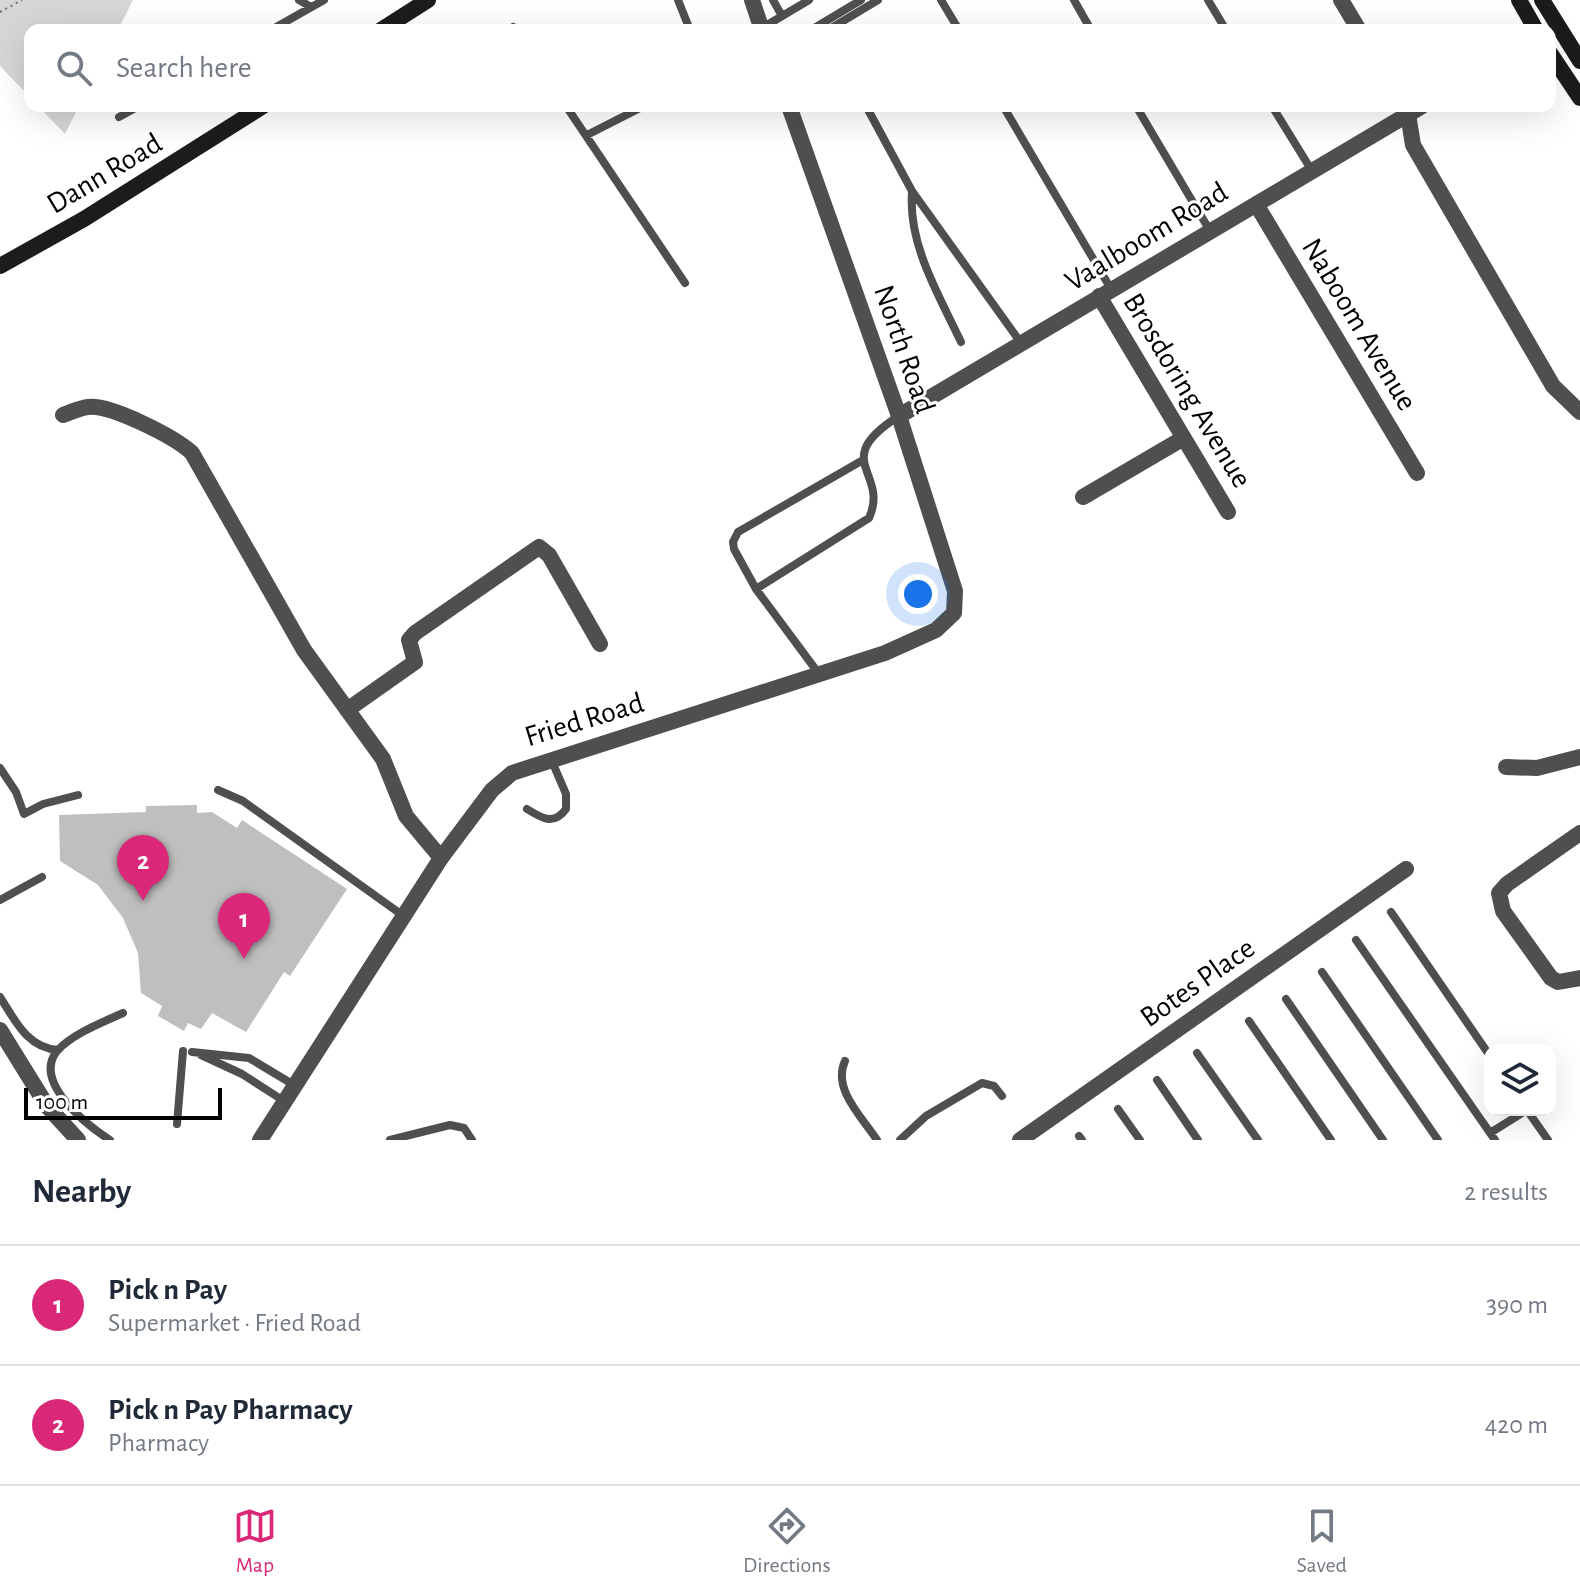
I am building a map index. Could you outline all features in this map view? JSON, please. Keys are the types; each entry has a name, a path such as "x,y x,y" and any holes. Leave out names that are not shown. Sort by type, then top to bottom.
{"main road":[{"path":"390,24 428,0"},
{"path":"1519,0 1533,24"},
{"path":"1542,0 1551,24"},
{"path":"1556,34 1580,61"},
{"path":"1556,62 1580,98"},
{"name":"Dann Road","path":"0,273 7,263 253,112"}],"street":[{"path":"752,0 760,24"},
{"path":"1341,0 1355,24"},
{"name":"North Road","path":"791,112 899,416 955,591 954,613"},
{"name":"Vaalboom Road","path":"899,416 1312,172 1406,112"},
{"path":"1410,112 1407,128 1413,145 1553,386 1580,412"},
{"name":"Naboom Avenue","path":"1256,204 1417,473"},
{"name":"Brosdoring Avenue","path":"1105,292 1182,439 1228,512"},
{"path":"63,415 89,406 108,409 180,442 192,453 304,650 383,759 406,816 441,858"},
{"path":"1083,497 1182,439"},
{"path":"347,710 415,662 409,640 415,633 539,547 549,555 600,644"},
{"name":"Fried Road","path":"260,1140 406,918 441,858 502,781 523,767 819,674 923,637 944,625 954,613"},
{"path":"1506,767 1537,768 1580,757"},
{"path":"1580,833 1507,884 1499,893 1503,911 1551,978 1558,982 1580,978"},
{"name":"Botes Place","path":"1020,1140 1406,869"},
{"path":"0,1030 47,1106 72,1139"}],"lane":[{"path":"299,0 311,7"},
{"path":"281,24 324,0"},
{"path":"678,0 688,24"},
{"path":"773,0 782,16"},
{"path":"770,24 809,0"},
{"path":"821,24 861,0"},
{"path":"838,24 878,0"},
{"path":"941,0 955,24"},
{"path":"1074,0 1088,24"},
{"path":"1208,0 1222,24"},
{"path":"119,117 128,112"},
{"path":"570,112 685,283"},
{"path":"587,135 632,112"},
{"path":"869,112 912,191 1021,343"},
{"path":"1006,112 1105,292"},
{"path":"1140,112 1210,231"},
{"path":"1276,112 1312,172"},
{"path":"912,191 912,226 961,342"},
{"path":"756,589 869,518 874,505 863,460 874,433 899,416"},
{"path":"819,674 756,589 733,542 738,532 863,460"},
{"path":"527,809 549,820 557,818 566,809 566,794 551,758"},
{"path":"0,768 16,792 24,814 43,804 78,795"},
{"path":"218,790 243,801 406,918"},
{"path":"0,900 42,877"},
{"path":"1391,912 1484,1047"},
{"path":"1356,940 1493,1136 1527,1110 1548,1140"},
{"path":"1322,972 1438,1140"},
{"path":"0,997 29,1039 43,1048 58,1050 123,1013"},
{"path":"1286,999 1383,1140"},
{"path":"1249,1021 1331,1140"},
{"path":"58,1050 52,1075 63,1098 92,1129 110,1140"},
{"path":"177,1124 183,1051"},
{"path":"284,1101 242,1074 192,1052 249,1058 294,1085"},
{"path":"1197,1053 1258,1140"},
{"path":"845,1061 840,1072 842,1089 877,1140"},
{"path":"1157,1080 1198,1140"},
{"path":"900,1140 926,1116 982,1083 994,1086 1002,1096"},
{"path":"1118,1109 1140,1140"},
{"path":"390,1140 458,1125 472,1140"},
{"path":"425,1131 430,1140"}],"path":[{"path":"0,12 22,0"}],"shaded area":[{"path":"0,0 133,0 121,24 24,24 24,91 0,66"},
{"path":"44,112 76,112 65,134"}],"building":[{"path":"197,805 197,813 212,812 237,828 242,820 347,889 290,976 284,972 246,1032 212,1013 201,1029 188,1023 184,1031 158,1016 162,1006 141,993 138,953 123,918 98,885 60,861 59,815 146,812 146,806"}],"place":[{"name":"Pick n Pay Pharmacy","path":"143,901"},
{"name":"Pick n Pay","path":"244,959"}]}
